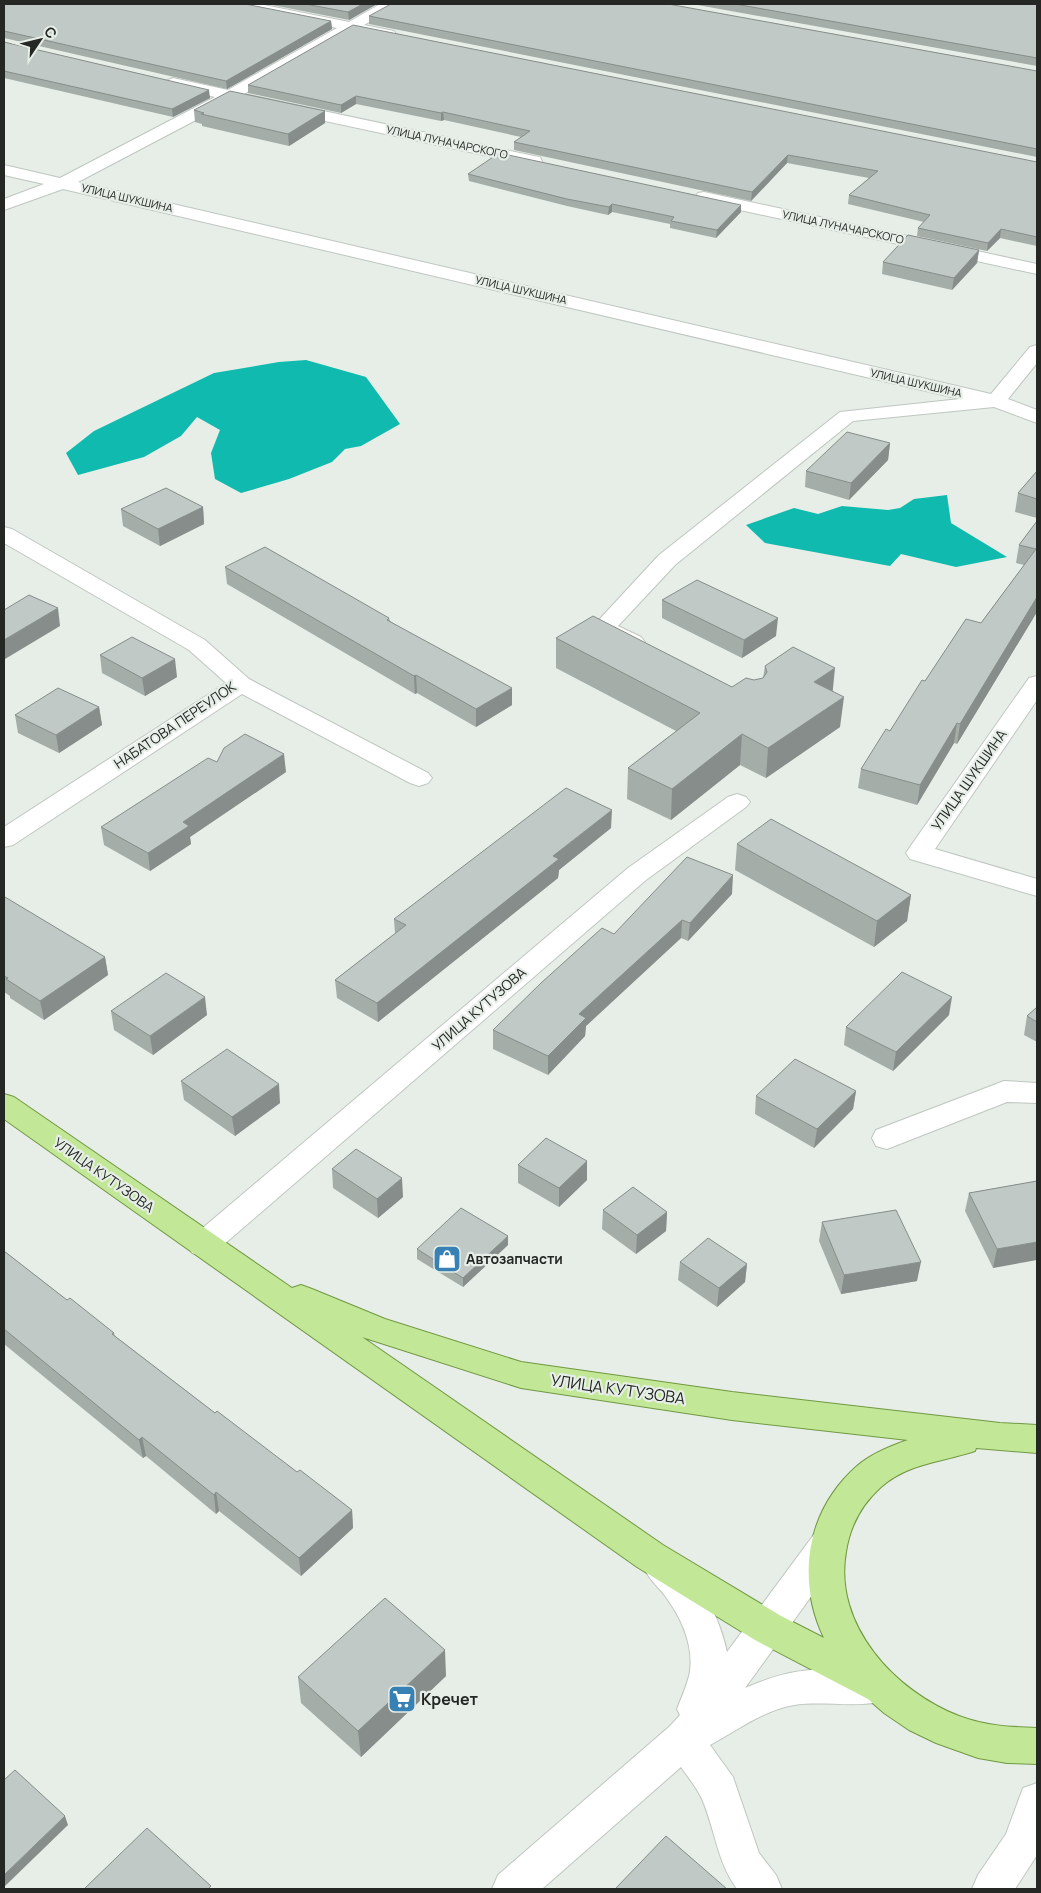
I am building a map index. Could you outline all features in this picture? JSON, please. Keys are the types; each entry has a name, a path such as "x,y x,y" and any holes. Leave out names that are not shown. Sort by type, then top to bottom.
{"main road":[{"name":"УЛИЦА КУТУЗОВА","path":"4,1104 650,1556 768,1628 880,1686"},
{"name":"УЛИЦА КУТУЗОВА","path":"251,1276 374,1328 521,1375 732,1406 1000,1437"},
{"path":"1037,1439 1000,1437 923,1448 889,1462 860,1484 840,1511 828,1544 825,1572 829,1602 840,1632 857,1660 880,1686 905,1706 926,1719 963,1735 994,1744 1037,1746"},
{"path":"1000,1437 1037,1451"}],"street":[{"path":"239,4 408,38"},
{"path":"4,205 63,183 229,96 390,4"},
{"name":"УЛИЦА ЛУНАЧАРСКОГО","path":"154,78 229,96 550,164"},
{"name":"УЛИЦА ШУКШИНА","path":"4,170 996,402 1037,417"},
{"name":"УЛИЦА ЛУНАЧАРСКОГО","path":"687,194 1037,268"},
{"path":"647,649 604,628 667,560 847,416 996,402 1037,351"},
{"name":"НАБАТОВА ПЕРЕУЛОК","path":"4,534 198,645 241,684 4,838"},
{"name":"УЛИЦА ШУКШИНА","path":"1037,683 918,853 1037,888"},
{"path":"241,684 419,778"},
{"name":"УЛИЦА КУТУЗОВА","path":"203,1245 637,874 737,802"},
{"path":"887,1138 1004,1091 1037,1093"},
{"path":"512,1889 684,1739 768,1628 828,1544"},
{"path":"650,1556 683,1591 701,1625 708,1649 708,1674 684,1739"},
{"path":"684,1739 782,1690 802,1687 880,1686"},
{"path":"684,1739 719,1790 742,1863 762,1889"},
{"path":"992,1889 1022,1844 1037,1800"}],"water":[{"path":"306,360 366,377 400,424 361,446 345,449 332,462 289,479 241,493 215,479 211,453 220,430 197,417 181,436 144,457 78,475 66,453 94,431 214,373 279,362"},
{"path":"947,495 951,523 1007,557 956,567 901,554 890,566 765,543 746,525 794,508 818,514 842,506 888,510 900,508 914,499"}],"building":[{"path":"4,4 245,4 331,21 226,81 4,31"},
{"path":"305,4 363,4 348,12"},
{"path":"391,4 668,4 1037,71 1037,149 369,16"},
{"path":"735,4 1037,4 1037,58"},
{"path":"353,25 1037,162 1037,237 1001,229 988,243 918,228 930,215 849,195 878,171 788,155 752,192 514,142 530,131 443,112 356,96 341,105 248,85"},
{"path":"4,42 209,90 172,109 4,71"},
{"path":"230,91 325,111 288,134 201,114 204,113 194,110"},
{"path":"499,153 741,205 717,230 671,221 674,217 612,204 609,207 567,199 468,174"},
{"path":"908,235 979,250 954,278 883,262"},
{"path":"847,432 890,443 851,483 806,471"},
{"path":"1037,471 1037,499 1018,493"},
{"path":"166,488 203,507 158,529 121,509"},
{"path":"1037,521 1037,597 960,724 957,723 920,785 861,769 886,729 890,731 922,680 925,681 966,619 981,623 1036,549 1019,545"},
{"path":"265,547 389,618 387,620 512,688 476,709 416,675 414,676 225,567"},
{"path":"697,580 778,618 744,640 662,600"},
{"path":"29,595 58,608 4,640 4,610"},
{"path":"593,616 732,687 746,678 754,680 763,678 767,672 765,666 793,647 835,668 814,682 844,697 768,748 742,734 672,789 628,768 700,713 556,638"},
{"path":"132,637 175,659 142,678 100,655"},
{"path":"58,688 99,707 56,735 15,715"},
{"path":"245,734 284,754 183,822 189,826 148,853 101,827 208,758 217,762 224,748"},
{"path":"566,788 612,810 553,856 559,859 377,1003 335,980 406,925 394,919"},
{"path":"771,819 911,895 877,921 737,844"},
{"path":"687,857 733,875 690,923 682,920 579,1014 586,1018 548,1056 493,1030 541,983 602,928 614,934"},
{"path":"5,897 105,957 40,1001 4,976"},
{"path":"902,972 952,997 896,1052 846,1027"},
{"path":"166,973 205,997 150,1036 111,1011"},
{"path":"1037,1007 1037,1022 1027,1016"},
{"path":"227,1049 279,1084 232,1117 181,1081"},
{"path":"795,1059 856,1091 817,1129 756,1096"},
{"path":"546,1138 587,1161 559,1188 518,1165"},
{"path":"356,1149 402,1178 377,1199 332,1169"},
{"path":"1037,1181 1037,1242 997,1249 969,1193"},
{"path":"633,1187 667,1212 637,1235 603,1210"},
{"path":"461,1208 508,1236 463,1278 417,1249"},
{"path":"896,1210 921,1262 844,1275 822,1222"},
{"path":"708,1238 747,1264 719,1288 680,1262"},
{"path":"4,1251 67,1300 70,1298 114,1333 112,1334 215,1413 217,1411 297,1472 300,1470 352,1510 299,1558 216,1492 214,1495 142,1437 139,1440 4,1329"},
{"path":"385,1598 445,1650 358,1731 298,1677"},
{"path":"15,1770 65,1816 4,1875 4,1780"},
{"path":"147,1828 211,1886 208,1889 84,1889"},
{"path":"666,1836 727,1889 615,1889"}],"place":[{"name":"Автозапчасти","path":"447,1259"},
{"name":"Кречет","path":"402,1699"}]}
